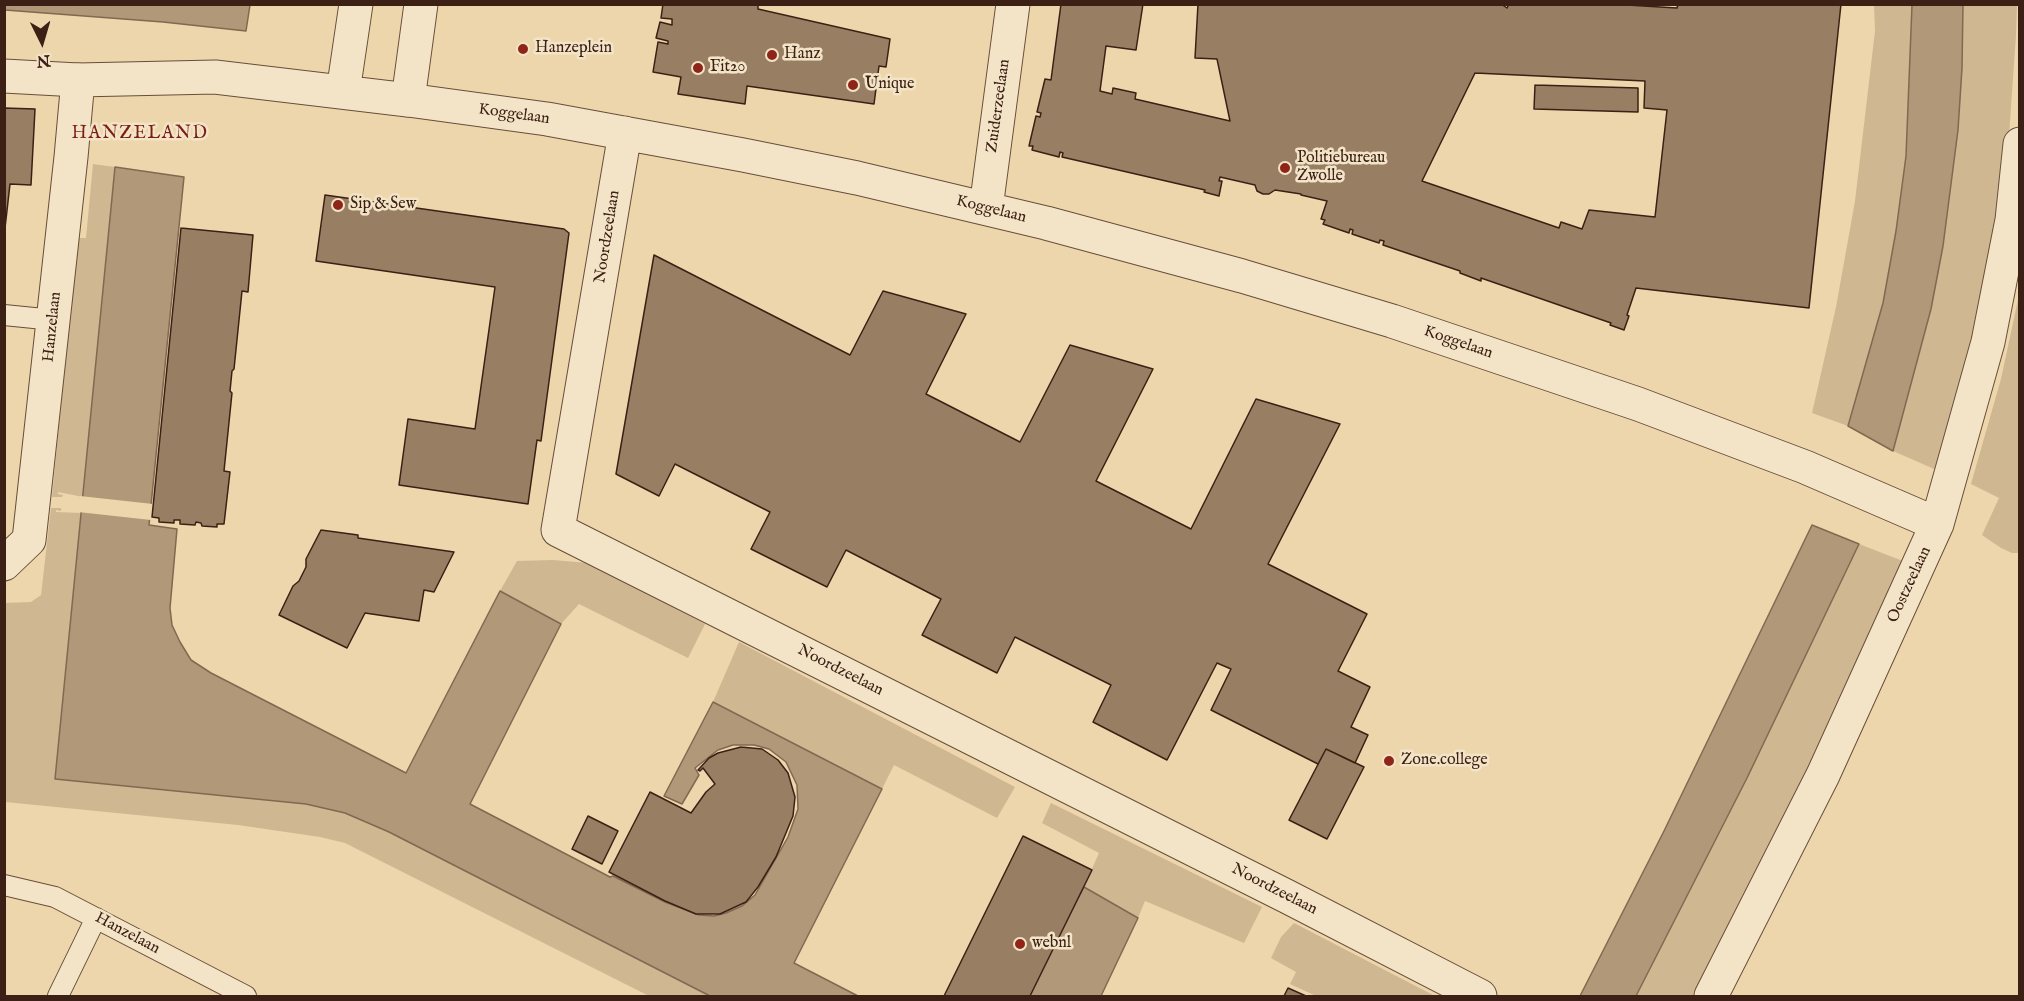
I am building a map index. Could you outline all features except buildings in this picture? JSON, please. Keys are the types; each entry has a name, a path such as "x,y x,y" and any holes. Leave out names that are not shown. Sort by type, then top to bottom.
{"street":[{"path":"343,92 356,4"},
{"path":"408,100 422,4"},
{"name":"Zuiderzeelaan","path":"986,208 1013,4"},
{"name":"Koggelaan","path":"4,76 78,80 215,77 343,92 547,119 857,178 986,208 1242,276 1392,321 1638,404 1805,466 1937,524"},
{"name":"Hanzelaan","path":"4,564 29,540 78,80"},
{"name":"Noordzeelaan","path":"625,133 558,530 1480,996"},
{"name":"Oostzeelaan","path":"1711,996 1823,775 1937,524 1988,342 2012,219 2019,144"}],"lane":[{"path":"4,315 54,320"},
{"name":"Hanzelaan","path":"4,885 55,897 243,996"},
{"path":"4,900 55,897"},
{"path":"58,996 96,918"}],"shaded area":[{"path":"4,5 250,5 246,31 5,10"},
{"path":"1874,5 1912,5 1906,156 1883,303 1848,426 1812,413 1836,307 1855,201 1875,31"},
{"path":"1912,5 1963,5 1962,68 1958,130 1943,246 1931,309 1893,451 1848,426 1883,303 1896,231 1906,156"},
{"path":"1963,5 2017,5 2016,35 2007,165 1999,227 1941,472 1893,451 1931,309 1943,246 1962,68"},
{"path":"93,164 115,167 83,497 58,492 63,495 62,497 52,497 77,238 86,238"},
{"path":"115,167 184,177 149,525 177,529 170,608 172,625 191,660 211,673 406,773 500,591 561,624 470,804 610,877 613,876 665,902 699,915 714,916 726,913 742,906 755,895 788,837 798,809 797,785 786,762 769,749 754,745 733,745 718,750 695,768 699,775 682,804 664,796 713,702 882,789 794,963 858,996 710,996 389,832 345,813 306,804 55,779"},
{"path":"2019,295 2019,553 2012,553 1982,535 1999,498 1971,484 2001,379"},
{"path":"51,508 61,508 61,511 56,510 56,512 81,513 55,779 306,804 345,813 389,832 710,996 649,996 345,843 238,825 5,802 4,603 31,602 41,595"},
{"path":"1812,525 1859,544 1747,778 1636,996 1580,996 1664,831"},
{"path":"1859,544 1908,563 1889,612 1696,996 1636,996 1747,778"},
{"path":"553,560 588,563 705,624 688,658 579,604 561,624 500,591 517,561"},
{"path":"739,642 1015,787 997,818 894,765 882,789 713,702"},
{"path":"1051,803 1262,907 1244,943 1145,901 1138,918 1084,887 1099,853 1042,823"},
{"path":"1084,887 1138,918 1101,996 1026,996"},
{"path":"1294,923 1435,996 1316,996 1290,984 1296,972 1271,958 1281,937"}],"pier":[{"path":"80,496 153,504 151,520 78,512"}],"place":[{"name":"Hanzeplein","path":"523,49"},
{"name":"Hanz","path":"772,55"},
{"name":"Fit20","path":"698,68"},
{"name":"Unique","path":"853,85"},
{"name":"Politiebureau Zwolle","path":"1285,168"},
{"name":"Sip & Sew","path":"338,205"},
{"name":"Zone.college","path":"1389,761"},
{"name":"webnl","path":"1020,944"}],"district":[{"name":"HANZELAND","path":"140,134"}]}
